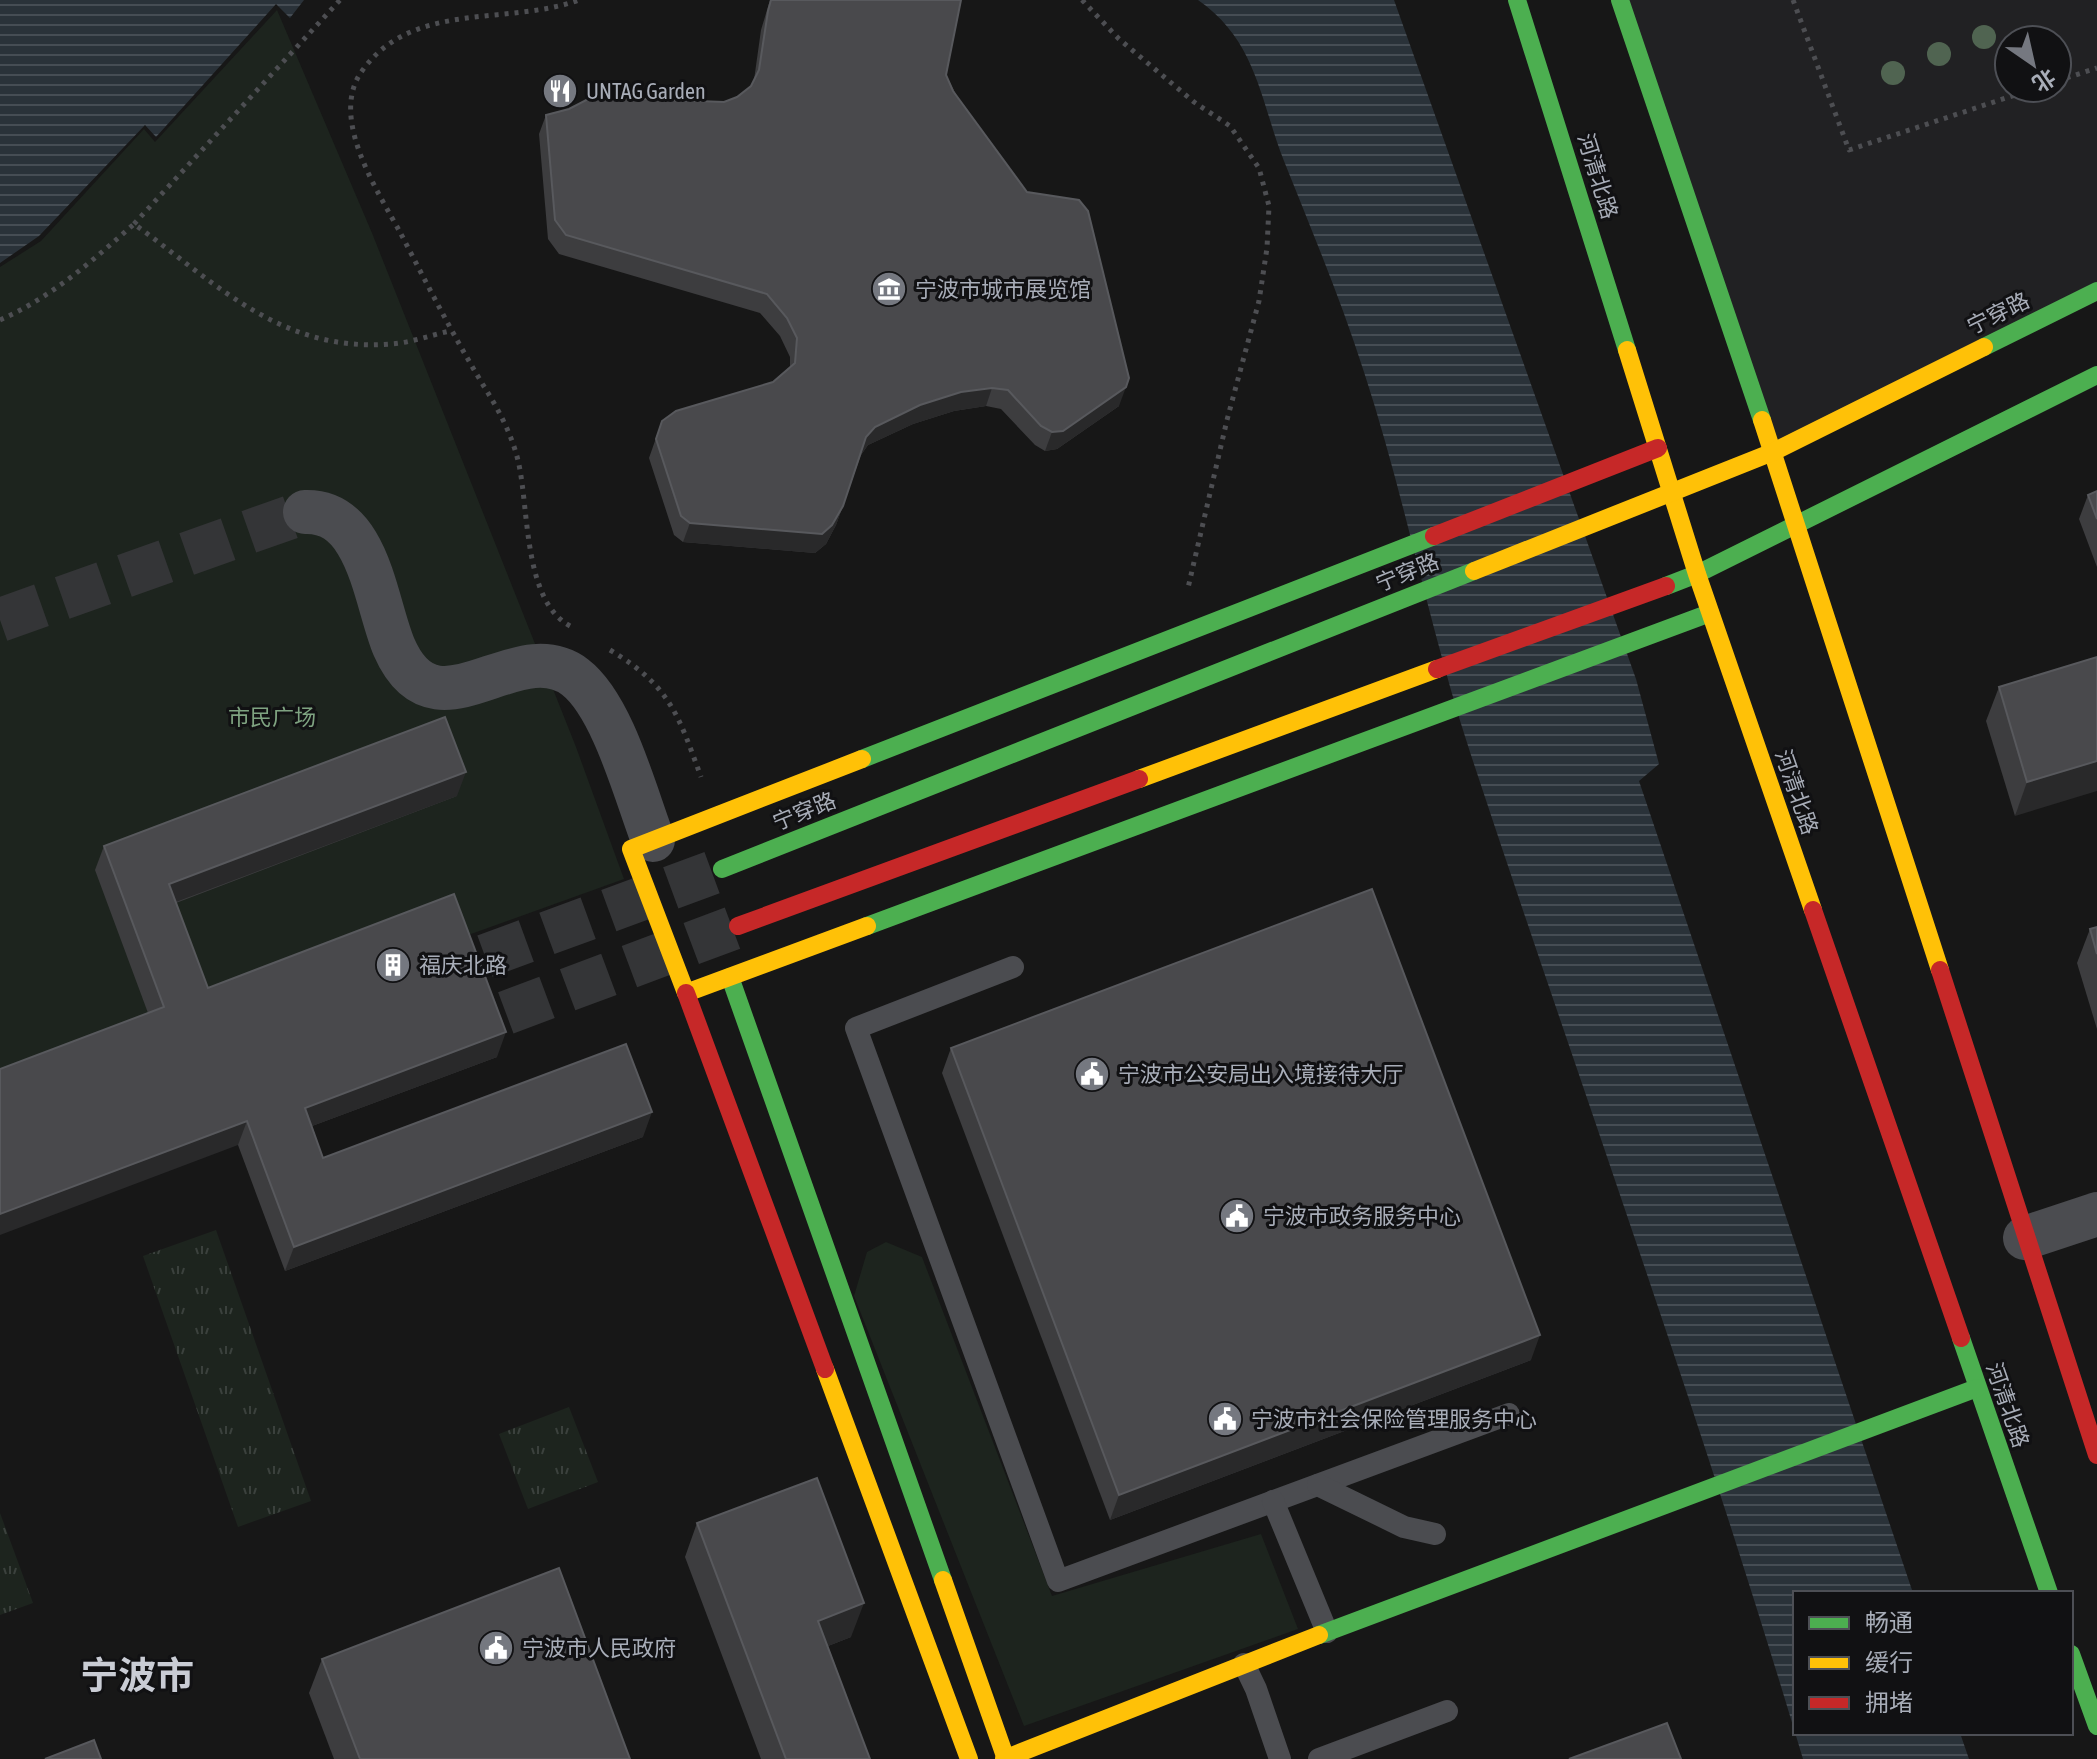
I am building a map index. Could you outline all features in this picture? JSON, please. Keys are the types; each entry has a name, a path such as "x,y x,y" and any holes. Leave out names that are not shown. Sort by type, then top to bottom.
{"main road":[{"name":"河清北路","path":"1517,0 1697,574 1977,1388 1978,1419 2048,1591"},
{"path":"1620,0 1773,452 2097,1455"},
{"name":"宁穿路","path":"722,869 1773,452 2097,291"},
{"path":"738,926 1697,574 2097,375"},
{"path":"969,1759 631,849 1658,448"},
{"path":"686,993 1710,613"},
{"path":"730,977 1005,1759 1327,1632 1977,1388"},
{"path":"2073,1660 2097,1726"}],"street":[{"path":"305,512 328,514 351,532 394,646 404,667 419,680 442,690 535,665 556,667 575,677 590,693 609,726 653,840"},
{"path":"2025,1238 2097,1214"}],"lane":[{"path":"1013,967 856,1028 1058,1581 1509,1414"},
{"path":"1318,1485 1404,1527 1435,1534"},
{"path":"1273,1501 1327,1632"},
{"path":"1244,1664 1280,1759"},
{"path":"1319,1759 1447,1711"}],"path":[{"path":"0,320 31,306 82,270 134,224 340,0"},
{"path":"579,0 558,8 441,21 407,34 382,49 360,73 352,117 360,155 450,331 498,409 519,464 537,582 559,620 580,632"},
{"path":"1082,0 1119,39 1194,102 1230,126 1259,168 1269,206 1267,248 1259,301 1227,420 1177,636"},
{"path":"1793,0 1849,150 1993,102"},
{"path":"2073,76 2097,68"},
{"path":"134,224 233,299 278,326 316,339 352,344 392,344 450,331"},
{"path":"603,646 654,680 674,708 716,815"}],"shaded area":[{"path":"0,0 304,0 290,18 276,4 156,137 145,125 39,236 0,263"},
{"path":"1198,0 1394,0 1636,679 1659,764 1639,781 1912,1591 1793,1591 1793,1726 1683,1380 1455,705 1379,419 1355,345 1284,161 1254,73 1233,34 1218,16"},
{"path":"1620,0 2097,0 2097,291 1773,452"},
{"path":"1796,1735 1961,1735 1969,1759 1803,1759"}],"green space":[{"name":"市民广场","path":"277,10 372,233 576,747 624,879 0,1103 0,267 41,241 144,129 155,142"},
{"path":"216,1230 311,1501 238,1527 143,1256"},
{"path":"886,1242 922,1257 1052,1596 1261,1534 1298,1629 1024,1726 854,1296 867,1252"},
{"path":"569,1407 598,1482 528,1509 499,1434"},
{"path":"0,1513 33,1603 0,1615"}],"building":[{"name":"宁波市城市展览馆","path":"771,0 961,0 946,75 953,91 1027,192 1079,200 1088,211 1129,378 1126,387 1063,431 1052,432 1041,426 1008,390 992,388 961,392 920,405 875,427 866,437 843,506 832,525 822,534 690,523 681,516 656,439 662,421 676,411 773,382 795,363 797,338 787,318 767,294 566,235 555,220 546,115 569,109 592,97 724,102 737,97 751,86 759,70"},
{"path":"2097,491 2097,519 2088,495"},
{"path":"2097,657 2097,761 2027,782 1999,687"},
{"name":"福庆北路","path":"445,717 466,772 169,884 208,988 454,894 506,1032 305,1108 323,1158 626,1044 652,1112 294,1247 247,1121 0,1214 0,1069 164,1007 104,846"},
{"name":"宁波市政务服务中心","path":"1372,889 1540,1335 1119,1495 951,1048"},
{"path":"2097,927 2097,954 2090,929"},
{"name":"宁波市人民政府","path":"817,1478 864,1603 818,1621 870,1759 786,1759 697,1523"},
{"name":"宁波市人民政府","path":"559,1568 630,1759 360,1759 322,1659"},
{"path":"1667,1723 1681,1759 1569,1759"},
{"path":"94,1740 101,1759 45,1759"}],"tunnel":[{"path":"0,620 305,512"},
{"path":"423,979 722,869"},
{"path":"444,1036 738,926"}],"traffic: fast":[{"path":"1517,0 1627,350"},
{"path":"1620,0 1762,420"},
{"path":"1984,347 2097,291"},
{"path":"1666,586 1697,574 2097,375"},
{"path":"862,759 1434,536"},
{"path":"722,869 1474,571"},
{"path":"867,926 1710,613"},
{"path":"730,977 943,1580"},
{"path":"1961,1338 2048,1591"},
{"path":"1319,1635 1977,1388"},
{"path":"2073,1660 2097,1726"}],"traffic: slow":[{"path":"1474,571 1773,452 1984,347"},
{"path":"1627,350 1697,574 1813,910"},
{"path":"1762,420 1940,970"},
{"path":"1139,779 1437,669"},
{"path":"862,759 631,849 686,993 867,926"},
{"path":"825,1369 969,1759"},
{"path":"943,1580 1006,1759"},
{"path":"1004,1759 1319,1635"}],"traffic: jam":[{"path":"1434,536 1658,448"},
{"path":"1437,669 1666,586"},
{"path":"738,926 1139,779"},
{"path":"1813,910 1961,1338"},
{"path":"1940,970 2097,1455"},
{"path":"686,993 825,1369"}],"place":[{"name":"UNTAG Garden","path":"560,91"},
{"name":"宁波市城市展览馆","path":"889,289"},
{"name":"福庆北路","path":"393,965"},
{"name":"宁波市公安局出入境接待大厅","path":"1092,1074"},
{"name":"宁波市政务服务中心","path":"1237,1216"},
{"name":"宁波市社会保险管理服务中心","path":"1225,1419"},
{"name":"宁波市人民政府","path":"496,1648"}],"district":[{"name":"宁波市","path":"137,1676"}]}
